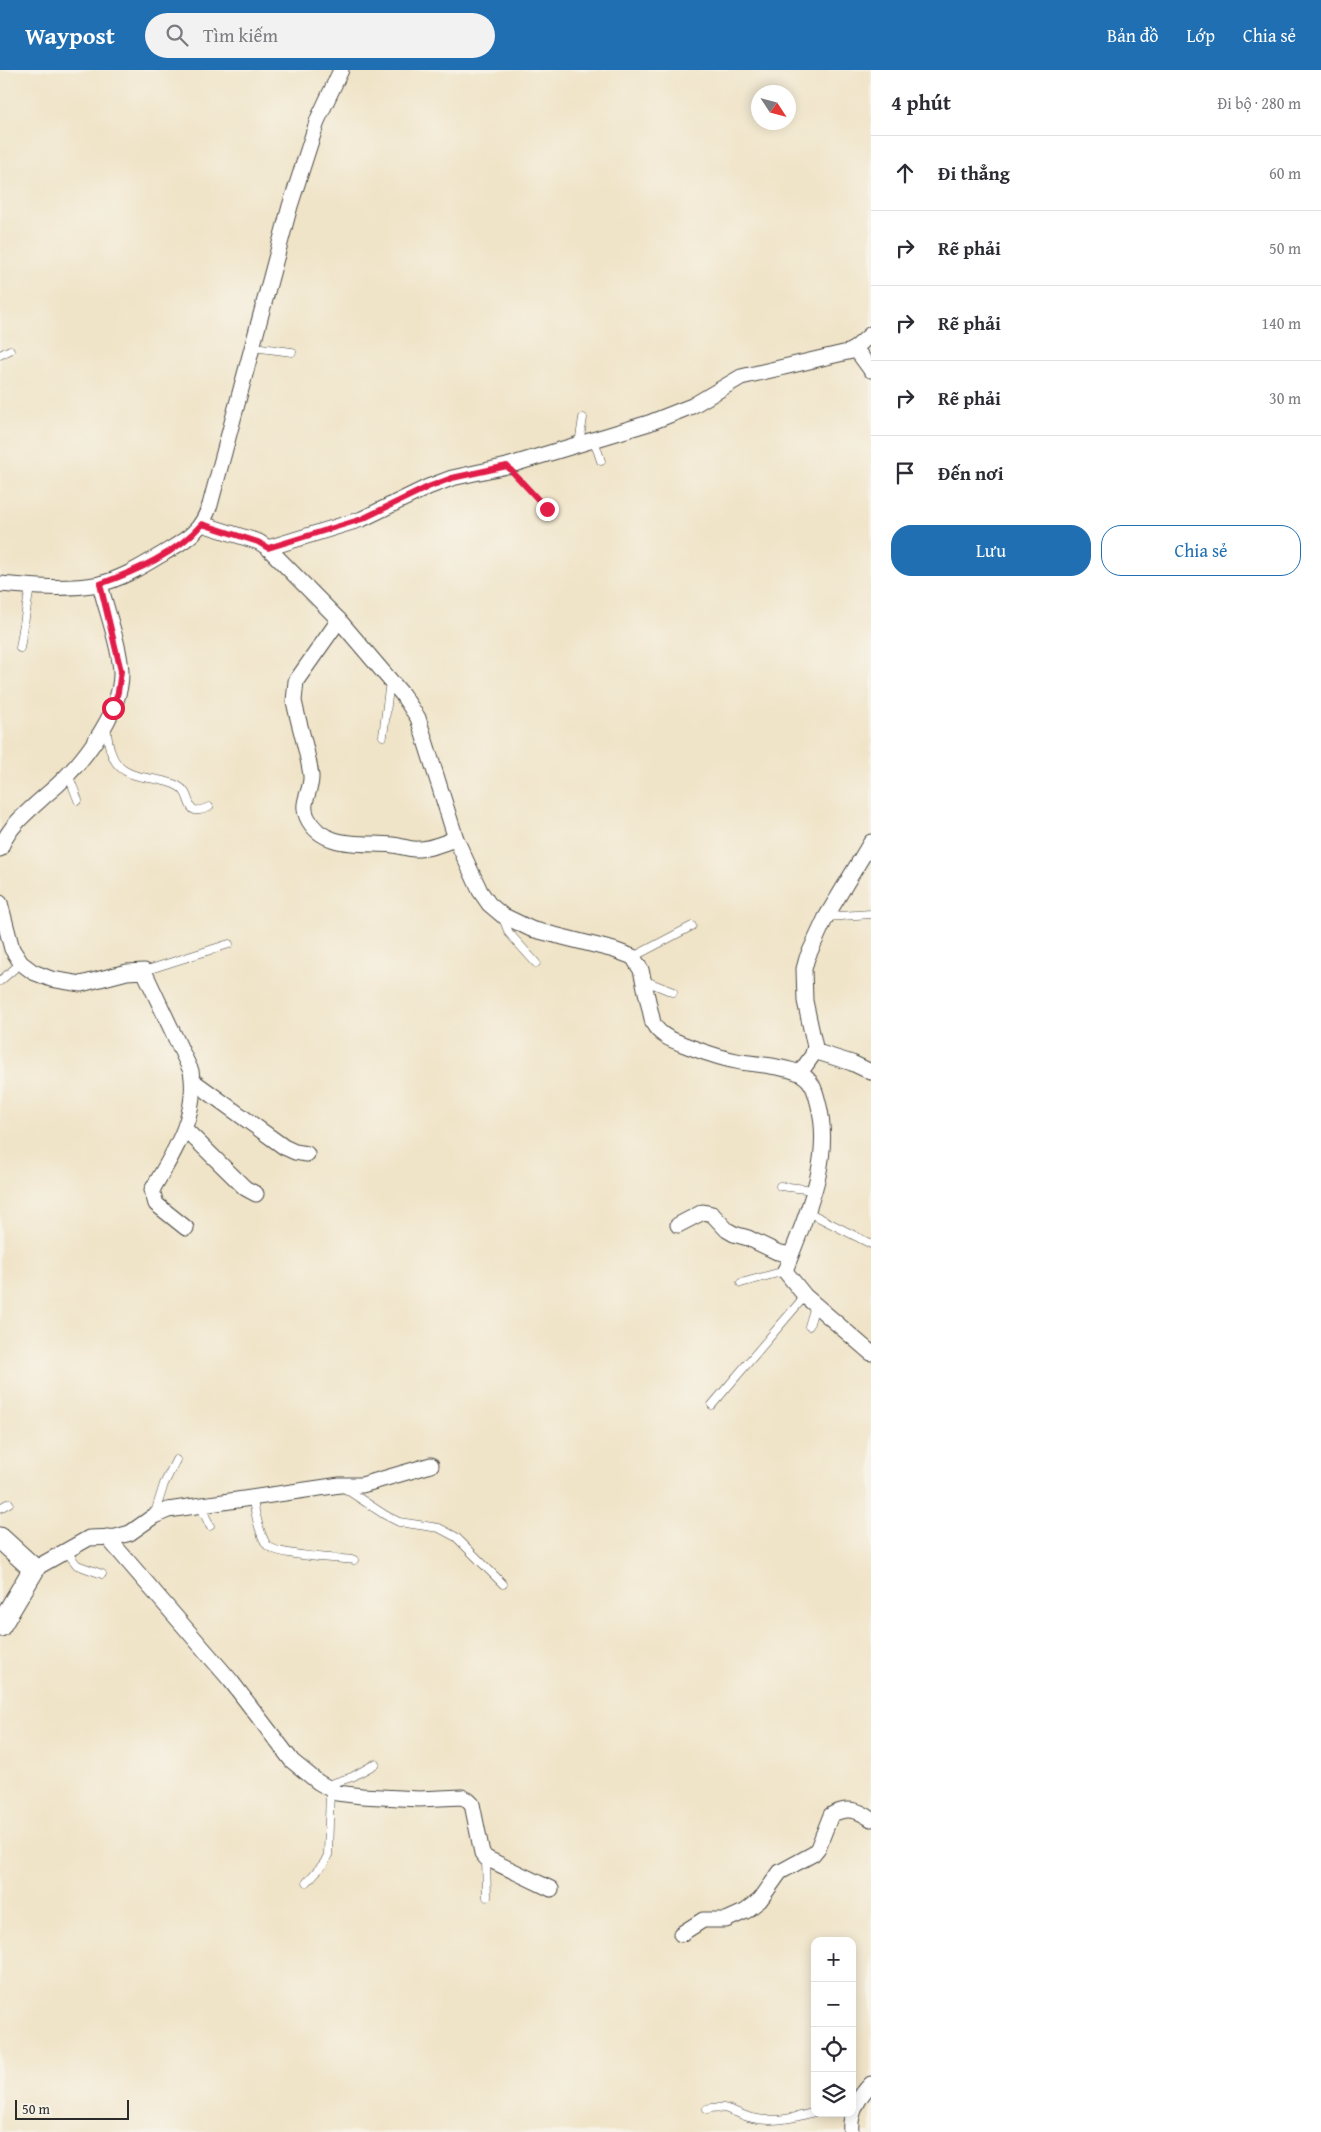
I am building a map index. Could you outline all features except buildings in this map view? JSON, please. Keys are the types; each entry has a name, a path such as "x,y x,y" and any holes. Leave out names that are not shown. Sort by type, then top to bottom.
{"street":[{"path":"0,584 30,587 100,584 140,568 191,537 202,524 210,505 298,180 318,119 341,70"},
{"path":"268,548 362,519 428,487 452,478 507,466 649,423 692,406 741,377 837,355 855,348 871,334"},
{"path":"855,348 871,370"},
{"path":"202,524 258,542 268,548 339,620 390,680 418,718 456,839 480,891 489,904 502,915 531,929 614,950 633,957 638,963 644,980 653,1023 656,1030 664,1036 694,1048 737,1061 800,1073 810,1081 814,1089 823,1128 823,1159 808,1212 785,1271 810,1301 871,1353"},
{"path":"0,849 13,827 24,814 68,773 106,726 118,692 121,671 100,584"},
{"path":"339,620 300,673 294,690 294,701 311,777 304,807 306,816 312,826 322,835 338,841 360,845 393,845 420,849 456,839"},
{"path":"800,1073 814,1051 815,1040 806,1001 804,969 806,958 826,917 871,842"},
{"path":"0,903 12,949 21,963 33,972 67,983 81,984 127,972 144,971 191,1072 193,1081 185,1129 152,1190 156,1204 186,1228"},
{"path":"814,1051 871,1072"},
{"path":"193,1081 284,1147 295,1152 307,1154"},
{"path":"185,1129 245,1188 256,1194"},
{"path":"678,1225 703,1212 708,1212 734,1234 748,1238 776,1252 791,1255"},
{"path":"0,1626 34,1570 89,1538 116,1537 130,1533 154,1516 168,1510 340,1485 362,1484 431,1465"},
{"path":"107,1536 231,1681 292,1761 327,1788 338,1793 419,1799 462,1797 472,1804 482,1853 486,1858 551,1889"},
{"path":"0,1538 34,1570"},
{"path":"681,1934 703,1920 726,1920 746,1911 760,1900 780,1872 813,1854 818,1848 831,1815 841,1810 851,1809 871,1819"},
{"path":"851,2132 855,2107 862,2092"}],"lane":[{"path":"253,347 292,352"},
{"path":"0,355 10,350"},
{"path":"579,444 583,418"},
{"path":"594,440 601,462"},
{"path":"20,648 30,587"},
{"path":"383,736 390,680"},
{"path":"106,726 111,756 118,766 132,774 178,786 185,793 191,809 194,811 209,807"},
{"path":"68,773 78,800"},
{"path":"826,917 871,914"},
{"path":"502,915 509,933 536,963"},
{"path":"633,957 692,926"},
{"path":"144,971 229,944"},
{"path":"0,981 21,963"},
{"path":"644,980 673,992"},
{"path":"780,1186 814,1190"},
{"path":"808,1212 871,1244"},
{"path":"741,1283 785,1271"},
{"path":"809,1326 810,1301"},
{"path":"712,1405 810,1301"},
{"path":"154,1516 164,1484 176,1460"},
{"path":"340,1485 392,1518 410,1525 439,1528 456,1537 503,1584"},
{"path":"252,1497 263,1537 267,1545 272,1549 286,1553 354,1560"},
{"path":"0,1508 9,1504"},
{"path":"200,1505 210,1526"},
{"path":"66,1550 77,1565 102,1574"},
{"path":"307,1882 324,1863 328,1855 327,1788 375,1764"},
{"path":"486,1858 487,1897"},
{"path":"706,2109 722,2107 751,2118 766,2120 784,2120 811,2113"}],"path":[{"path":"507,466 547,509"}],"route":[{"path":"113,708 121,680 120,661 100,584 140,568 191,537 202,524 258,542 268,548 362,519 428,487 452,478 507,466 547,509"}]}
